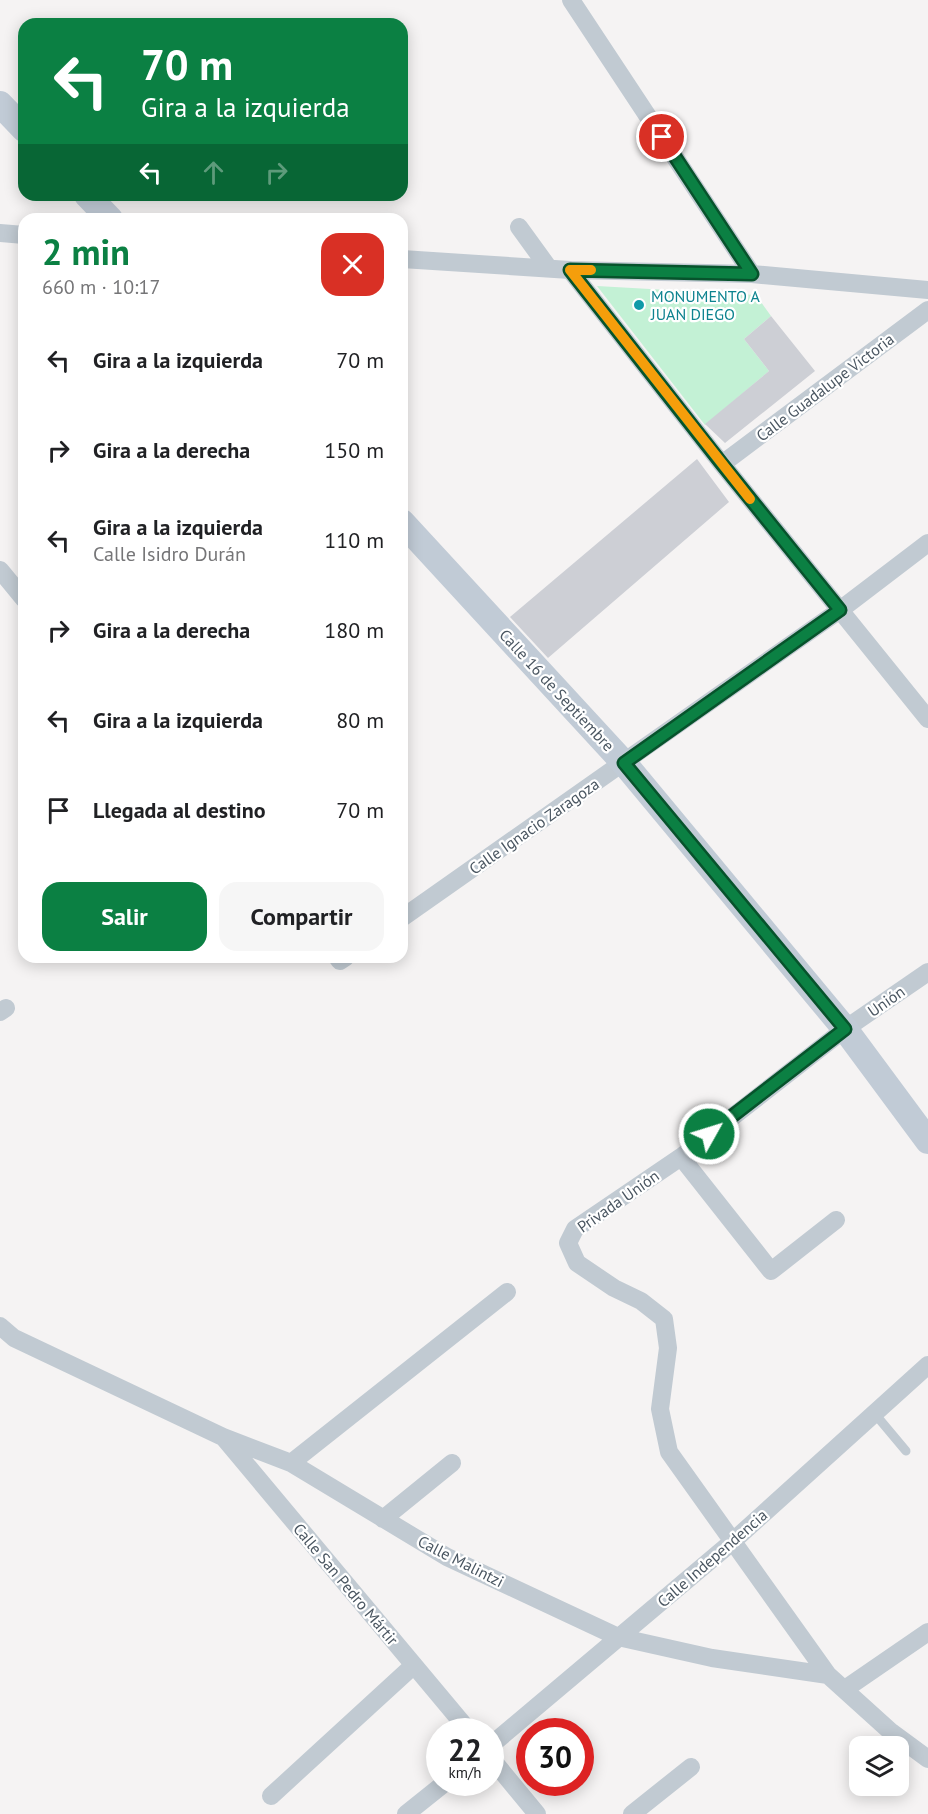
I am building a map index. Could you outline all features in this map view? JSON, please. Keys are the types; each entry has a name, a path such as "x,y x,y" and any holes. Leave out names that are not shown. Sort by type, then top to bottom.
{"street":[{"path":"571,0 752,274"},
{"path":"0,104 18,123"},
{"path":"93,201 104,213"},
{"path":"519,227 548,267"},
{"path":"0,233 18,234"},
{"path":"408,259 570,270 752,274 928,290"},
{"path":"570,270 722,464 928,719"},
{"name":"Calle Guadalupe Victoria","path":"722,464 928,310"},
{"name":"Calle 16 de Septiembre","path":"408,529 624,763 845,1029 928,1141"},
{"name":"Calle Ignacio Zaragoza","path":"408,914 840,610 928,543"},
{"path":"0,570 18,592"},
{"name":"Unión","path":"681,1157 845,1029 928,972"},
{"path":"681,1157 771,1271 836,1220"},
{"name":"Privada Unión","path":"681,1157 575,1229 568,1243 577,1263 614,1288 641,1301 664,1319 668,1348 660,1409 669,1452 732,1542"},
{"path":"291,1463 507,1292"},
{"name":"Calle Malintzi","path":"4,1337 223,1437 291,1463 447,1557 618,1637 712,1658 828,1675"},
{"name":"Calle Independencia","path":"504,1734 732,1542 928,1365"},
{"name":"Calle San Pedro Mártir","path":"223,1437 458,1718"},
{"path":"383,1519 452,1463"},
{"path":"732,1542 828,1675 890,1731 928,1759"},
{"path":"845,1689 928,1632"},
{"path":"271,1796 414,1665"},
{"path":"632,1814 692,1767"},
{"path":"504,1774 537,1814"},
{"path":"406,1814 428,1796"}],"lane":[{"path":"875,1414 906,1451"}],"green space":[{"path":"597,286 756,295 771,316 744,339 769,371 705,425"}],"building":[{"path":"771,316 815,371 725,443 705,424 769,371 744,339"},
{"path":"697,459 729,502 548,658 510,617"}],"slow traffic":[{"path":"591,270 570,270 750,499"}],"place":[{"name":"MONUMENTO A JUAN DIEGO","path":"639,305"}],"route":[{"path":"662,137 752,274 570,270 840,610 624,763 845,1029 709,1134"}]}
